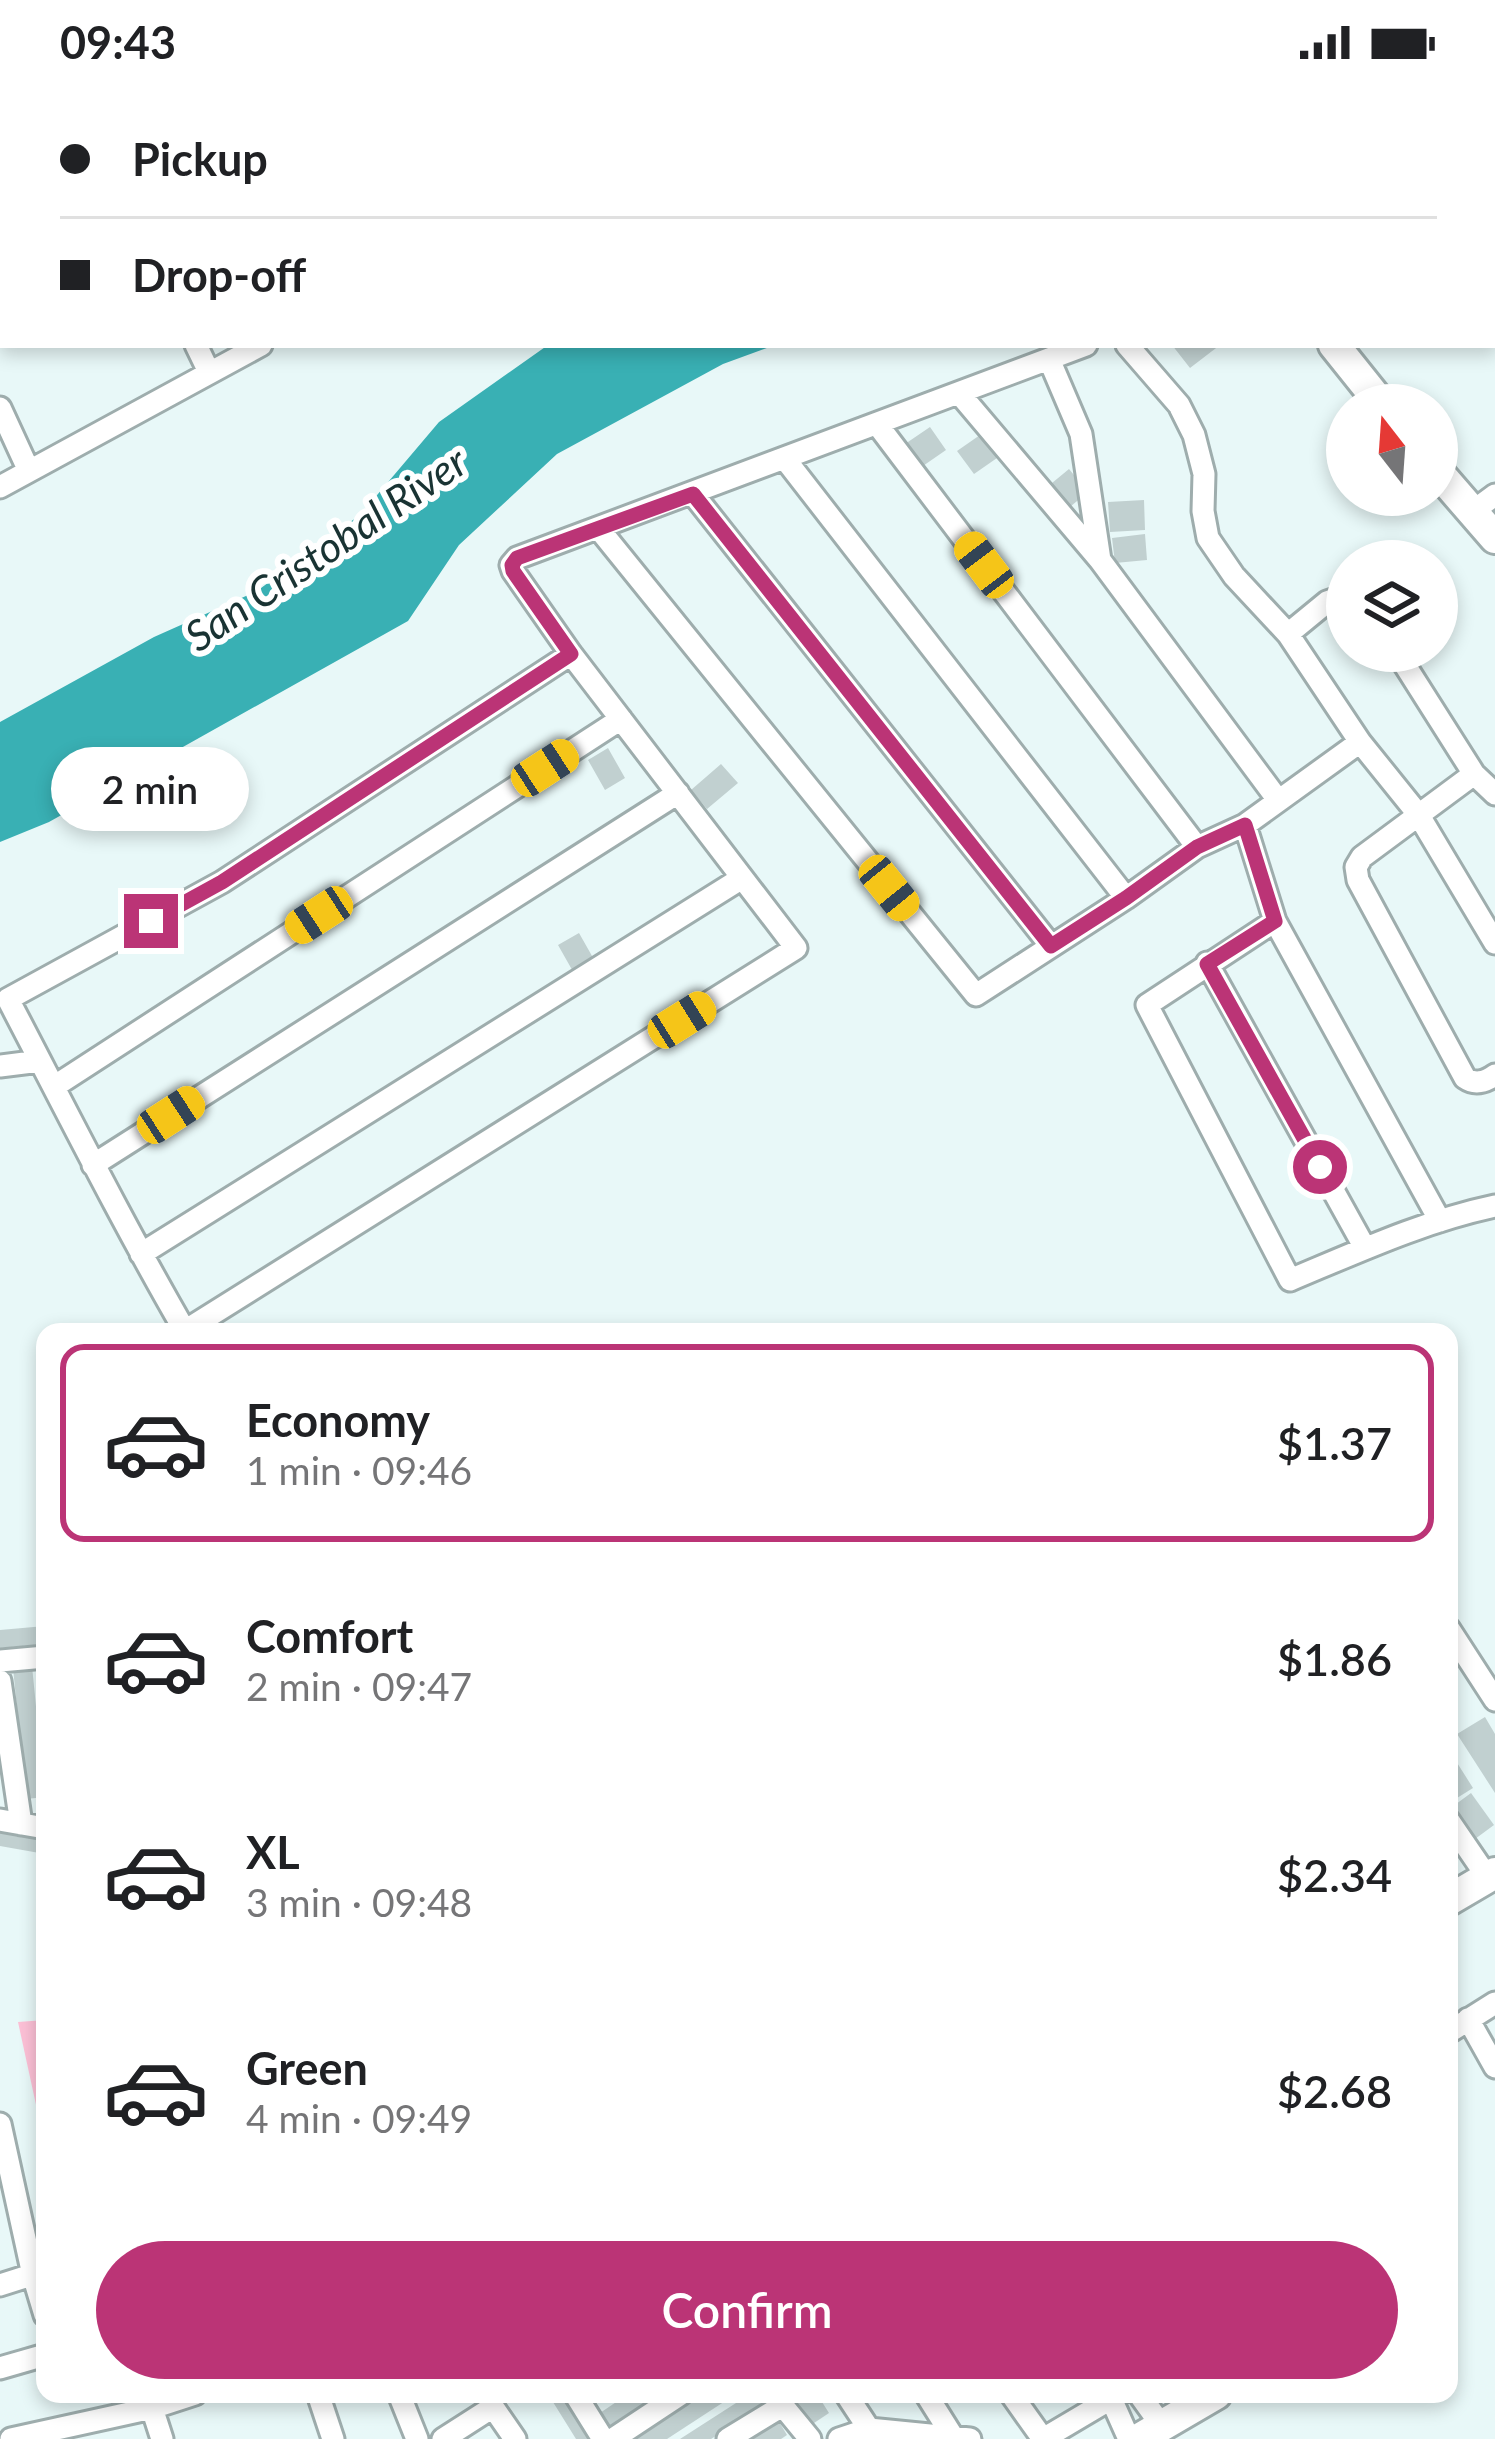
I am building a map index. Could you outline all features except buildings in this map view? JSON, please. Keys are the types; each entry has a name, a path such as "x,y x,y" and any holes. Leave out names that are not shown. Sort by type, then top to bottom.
{"main road":[{"path":"1336,348 1365,384"},
{"path":"1458,486 1483,504 1495,538"},
{"path":"1458,1895 1491,1875"},
{"path":"1150,2433 1201,2403"}],"street":[{"path":"197,348 209,372"},
{"path":"0,487 255,348"},
{"path":"198,1323 796,948 571,654 512,565 524,554 1078,348"},
{"path":"1130,348 1179,405 1194,435 1204,474 1208,538 1234,576 1288,634 1360,742 1418,814 1495,943"},
{"path":"1049,359 1081,434 1100,560"},
{"path":"959,393 1100,560 1278,800"},
{"path":"0,408 29,471"},
{"path":"877,424 1197,847"},
{"path":"785,459 1126,898"},
{"path":"693,494 1051,946"},
{"path":"599,529 976,995 1197,847 1245,825 1360,742"},
{"path":"1288,634 1326,603"},
{"path":"180,1323 8,999 222,882 571,654"},
{"path":"1409,672 1474,773 1495,794"},
{"path":"55,1087 621,719"},
{"path":"1474,773 1362,857 1356,867 1358,880 1465,1078 1478,1082 1495,1075"},
{"path":"93,1165 678,794"},
{"path":"1245,825 1275,921 1440,1222"},
{"path":"141,1254 742,878"},
{"path":"1275,921 1147,1005 1290,1280 1365,1248 1495,1206"},
{"path":"1207,964 1365,1248"},
{"path":"0,1066 40,1061"},
{"path":"1458,1643 1495,1700"},
{"path":"0,1661 36,1658"},
{"path":"0,1681 10,1822"},
{"path":"1458,1833 1491,1875"},
{"path":"1495,2003 1459,2025 1495,2067"},
{"path":"0,2124 36,2262"},
{"path":"0,2285 36,2274"},
{"path":"0,2368 36,2357"},
{"path":"11,2439 167,2403"},
{"path":"320,2403 329,2438"},
{"path":"403,2403 417,2439"},
{"path":"443,2439 488,2403"},
{"path":"491,2403 515,2439"},
{"path":"581,2403 603,2439"},
{"path":"613,2439 667,2403"},
{"path":"728,2439 774,2403"},
{"path":"780,2403 810,2439"},
{"path":"852,2403 869,2429"},
{"path":"932,2403 953,2438"},
{"path":"1017,2403 1043,2439 1102,2403"},
{"path":"1116,2403 1129,2439"},
{"path":"1142,2403 1150,2433"},
{"path":"152,2408 162,2439"},
{"path":"839,2439 869,2429 970,2439"}],"shaded area":[{"path":"36,2021 36,2105 18,2022"}],"water":[{"name":"San Cristobal River","path":"544,348 767,348 723,364 557,454 459,545 408,621 49,822 0,842 0,722 154,637 257,591 361,514 439,422"}],"route":[{"path":"151,921 222,882 571,654 513,571 517,558 693,494 1051,946 1197,847 1245,825 1275,921 1207,964 1320,1167"}]}
